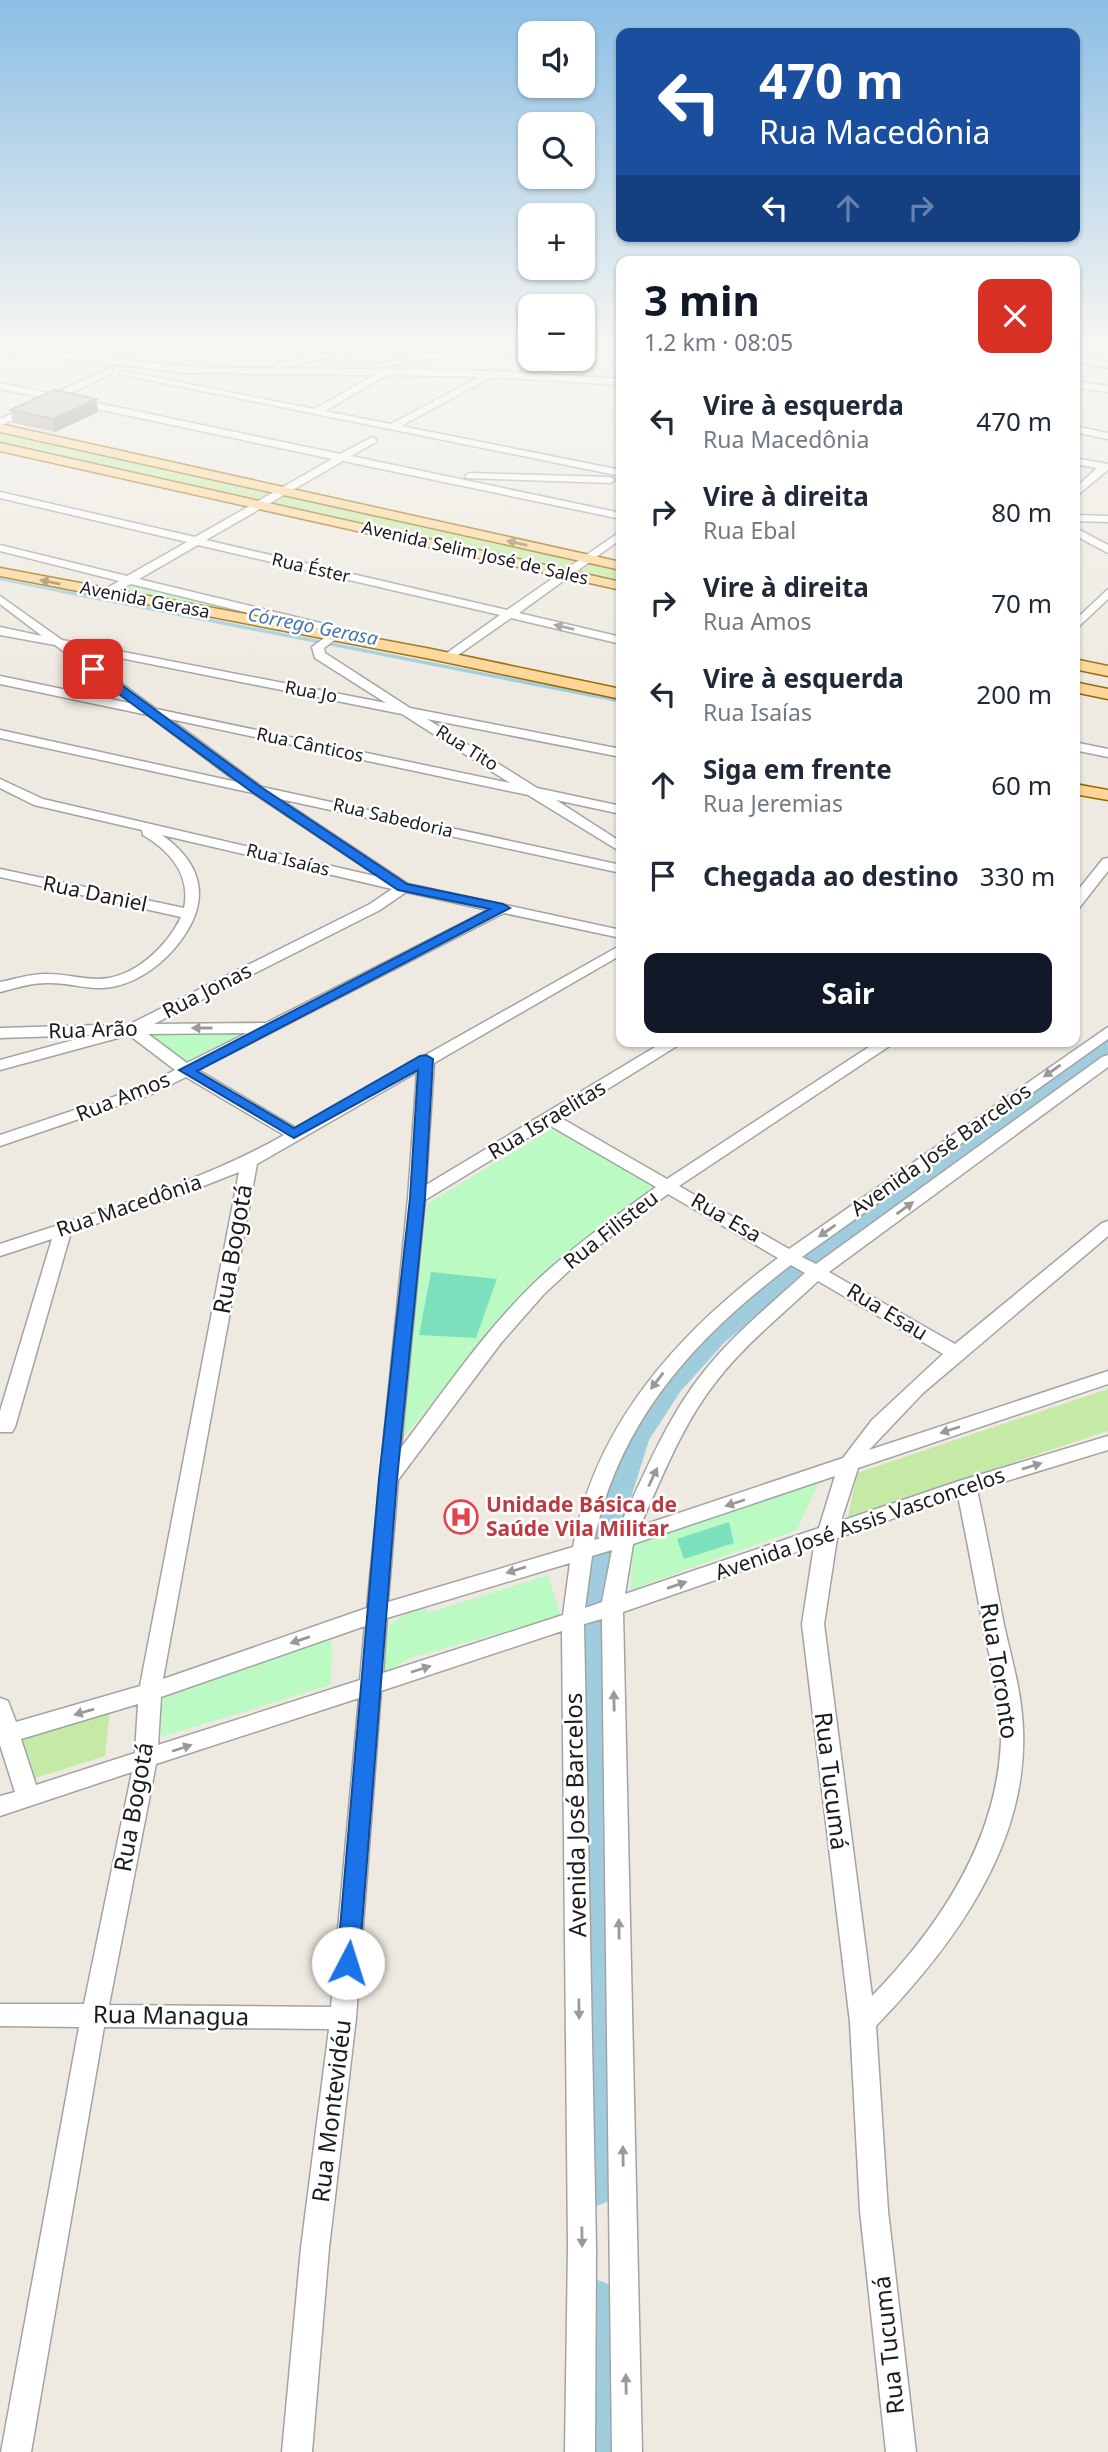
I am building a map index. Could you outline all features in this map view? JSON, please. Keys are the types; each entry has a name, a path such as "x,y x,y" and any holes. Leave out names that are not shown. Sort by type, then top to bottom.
{"main road":[{"name":"Avenida Selim José de Sales","path":"46,457 616,585"},
{"name":"Avenida Selim José de Sales","path":"137,457 616,565"},
{"name":"Avenida Gerasa","path":"0,572 616,705"},
{"name":"Avenida Gerasa","path":"0,586 325,641 431,654 616,693"},
{"path":"1080,665 1106,670"},
{"path":"1081,688 1106,670"},
{"path":"1081,688 1108,694"},
{"path":"1080,776 1108,781"},
{"path":"1080,790 1108,795"}],"street":[{"path":"544,457 616,472"},
{"path":"106,593 340,458 616,515"},
{"path":"1080,462 1106,467"},
{"path":"1080,490 1106,467"},
{"path":"424,475 616,480"},
{"name":"Rua Éster","path":"0,495 616,639"},
{"path":"1080,518 1108,519"},
{"path":"1080,534 1108,550"},
{"path":"448,658 507,613 616,537"},
{"path":"0,548 431,654"},
{"path":"1080,622 1108,592"},
{"path":"0,599 147,711 253,787 403,887"},
{"name":"Rua Jo","path":"0,631 616,752"},
{"name":"Rua Tito","path":"325,641 319,655 541,794 616,845"},
{"name":"Rua Cânticos","path":"0,680 616,809"},
{"name":"Rua Sabedoria","path":"0,734 616,868"},
{"path":"1080,747 1108,753"},
{"name":"Rua Isaías","path":"0,783 39,802 403,887 616,933"},
{"path":"0,987 47,978 85,983 123,981 160,956 184,928 190,914 193,895 180,857 169,844 116,818"},
{"path":"1080,897 1108,862"},
{"name":"Rua Daniel","path":"0,873 190,914"},
{"name":"Rua Jonas","path":"0,1065 132,1029 375,906 403,887"},
{"name":"Rua Amos","path":"0,1141 112,1105 270,1028 503,908"},
{"name":"Rua Macedônia","path":"0,1250 162,1196 249,1162 616,952"},
{"name":"Rua Arão","path":"0,1033 270,1028"},
{"path":"132,1029 186,1070 294,1134"},
{"name":"Avenida José Barcelos","path":"580,2452 594,1613 602,1544 594,1498 608,1463 650,1390 677,1354 709,1323 805,1264 1095,1049 1108,1032"},
{"name":"Rua Israelitas","path":"417,1198 667,1047"},
{"name":"Rua Filisteu","path":"388,1479 494,1339 538,1290 580,1251 669,1185 880,1047"},
{"name":"Avenida José Barcelos","path":"627,2452 594,1613 602,1544 707,1380 805,1264 1095,1049"},
{"name":"Rua Montevidéu","path":"297,2452 315,2248 343,2018 388,1479 417,1198 426,1059"},
{"name":"Rua Esa","path":"550,1118 805,1264"},
{"name":"Rua Bogotá","path":"16,2452 94,2015 146,1760 150,1692 249,1162"},
{"name":"Rua Tucumá","path":"901,2452 874,2211 863,2022 813,1624 816,1578 825,1535 849,1464 897,1405 1108,1227"},
{"path":"5,1427 63,1230"},
{"path":"1080,1248 1108,1238"},
{"name":"Rua Esau","path":"805,1264 956,1353"},
{"path":"4,1735 150,1692 377,1613 602,1544 1108,1377"},
{"name":"Avenida José Assis Vasconcelos","path":"0,1806 594,1613 966,1486 1108,1443"},
{"name":"Rua Toronto","path":"863,2022 892,1994 936,1941 975,1880 996,1837 1009,1778 1012,1741 1007,1688 966,1486"},
{"path":"0,1707 4,1735 28,1797"},
{"name":"Rua Managua","path":"0,2015 343,2018"}],"green space":[{"path":"56,457 120,457 272,492 255,502"},
{"path":"283,493 576,558 561,570 267,505"},
{"path":"587,560 616,567 616,582 571,572"},
{"path":"131,582 374,642 116,592"},
{"path":"140,1030 258,1031 188,1067"},
{"path":"553,1128 657,1186 565,1255 488,1333 402,1440 427,1204"},
{"path":"431,1272 497,1279 476,1338 419,1335"},
{"path":"1108,1389 1108,1431 848,1517 857,1473"},
{"path":"818,1484 797,1530 630,1590 634,1540"},
{"path":"729,1522 734,1543 684,1559 677,1539"},
{"path":"548,1575 561,1616 410,1658 383,1675 389,1625 425,1602 427,1613"},
{"path":"332,1638 331,1685 161,1737 162,1694"},
{"path":"110,1711 105,1756 32,1779 18,1741"}],"waterway":[{"name":"Córrego Gerasa","path":"0,579 69,593"},
{"name":"Córrego Gerasa","path":"60,591 616,700"},
{"name":"Córrego Gerasa","path":"1080,785 1093,788"},
{"path":"594,2186 594,1868 589,1596 596,1555 634,1439 669,1385 715,1335 818,1251 1108,1041"},
{"path":"595,2301 596,2452"}],"place":[{"name":"Unidade Básica de Saúde Vila Militar","path":"461,1517"}],"route":[{"path":"93,669 253,787 403,887 503,908 186,1070 294,1134 426,1059 417,1198 388,1479 348,1963"}]}
